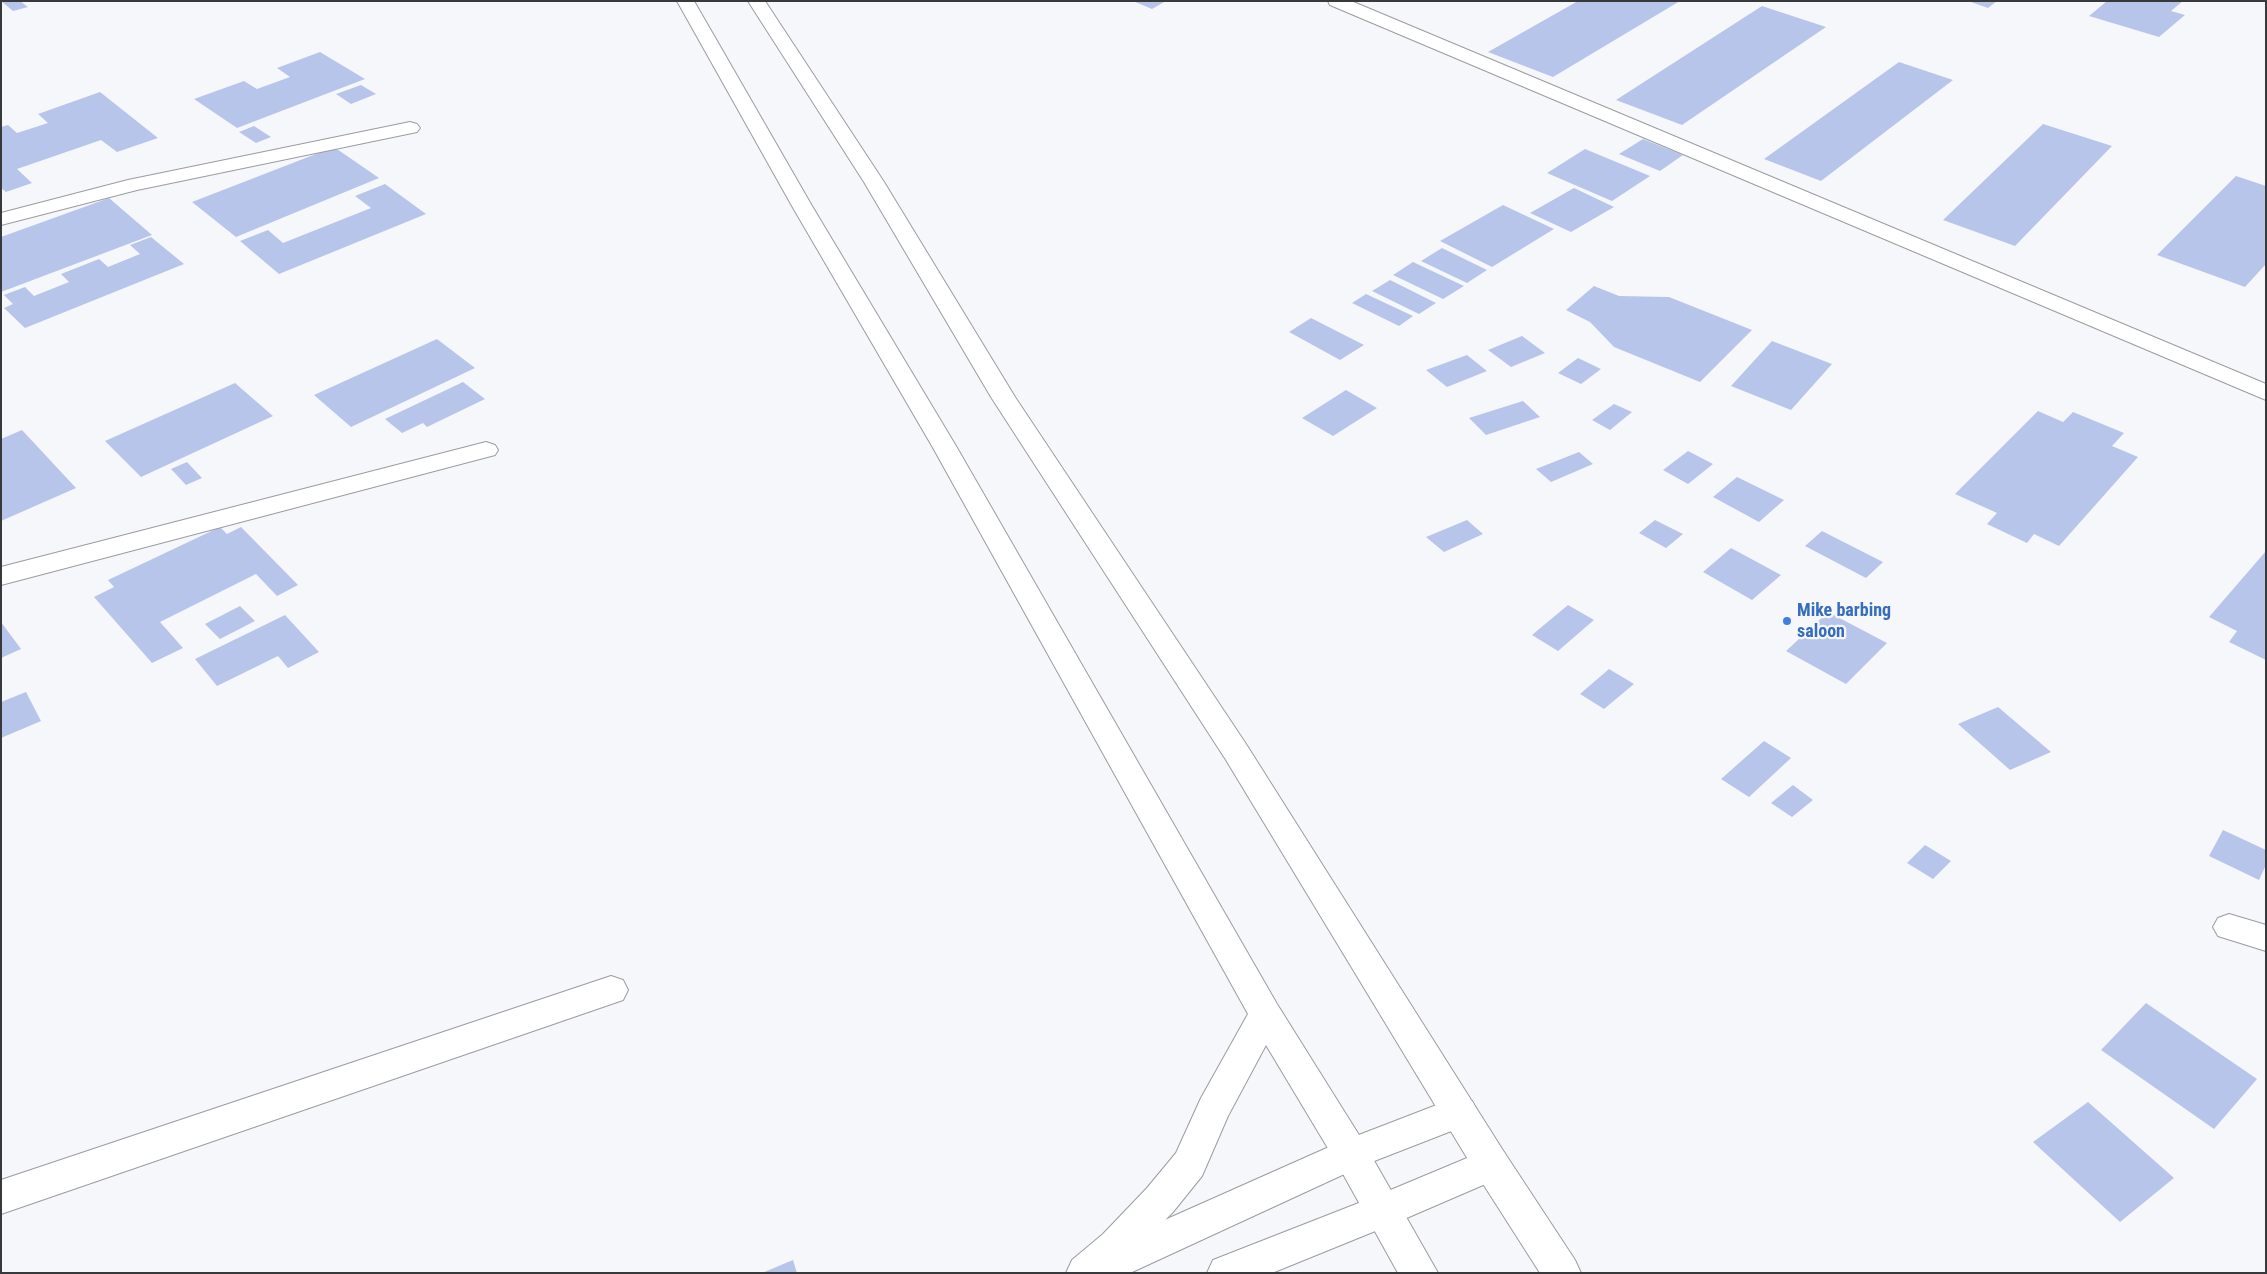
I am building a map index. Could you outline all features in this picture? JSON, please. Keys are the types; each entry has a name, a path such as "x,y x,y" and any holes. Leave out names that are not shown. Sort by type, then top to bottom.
{"main road":[{"path":"685,1 802,206 944,446 1265,1014 1351,1154 1419,1273"},
{"path":"756,1 874,182 1003,397 1236,752 1491,1164 1562,1273"},
{"path":"1336,1 2266,393"},
{"path":"1,219 135,184 410,128"},
{"path":"1,576 486,450"},
{"path":"2229,927 2266,938"},
{"path":"1,1197 611,990"},
{"path":"1085,1273 1116,1246 1154,1207 1189,1164 1213,1110 1265,1014"},
{"path":"1089,1273 1351,1154 1460,1112"},
{"path":"1226,1273 1382,1211 1491,1164"}],"building":[{"path":"1,1 20,1 28,7 13,11"},
{"path":"1133,1 1166,1 1152,9"},
{"path":"1578,1 1680,1 1553,77 1488,52"},
{"path":"1968,1 1997,1 1988,8"},
{"path":"2107,1 2183,1 2171,11 2185,15 2159,37 2089,16"},
{"path":"1762,6 1826,27 1682,125 1616,100"},
{"path":"320,52 365,79 237,128 194,99 244,81 257,89 290,77 277,68"},
{"path":"1899,62 1953,80 1821,181 1764,159"},
{"path":"361,85 376,94 351,104 336,94"},
{"path":"100,92 158,138 117,152 101,140 17,169 32,183 6,192 1,188 1,127 8,125 17,133 48,123 38,114"},
{"path":"2043,124 2112,146 2015,246 1943,220"},
{"path":"254,126 271,137 256,143 239,132"},
{"path":"1643,139 1683,155 1660,171 1619,154"},
{"path":"334,147 379,178 236,237 192,202"},
{"path":"1585,149 1650,176 1612,201 1547,173"},
{"path":"2236,176 2266,186 2266,264 2245,287 2157,255"},
{"path":"385,184 426,214 279,274 240,241 268,230 283,243 371,208 355,196"},
{"path":"1574,188 1614,207 1571,232 1530,213"},
{"path":"109,198 152,235 1,292 1,237"},
{"path":"1503,205 1554,229 1492,267 1440,241"},
{"path":"151,237 184,264 25,328 4,308 13,304 4,295 25,287 34,296 69,282 61,274 99,259 108,267 140,254 130,245"},
{"path":"1442,248 1487,270 1467,283 1421,261"},
{"path":"1413,262 1464,286 1443,299 1393,275"},
{"path":"1390,280 1436,303 1419,314 1372,291"},
{"path":"1594,286 1619,296 1669,297 1752,330 1700,382 1614,347 1590,322 1566,310"},
{"path":"1366,294 1413,316 1399,326 1352,303"},
{"path":"1311,318 1364,345 1340,360 1289,332"},
{"path":"1522,336 1545,353 1511,367 1488,350"},
{"path":"437,339 475,368 351,427 314,395"},
{"path":"1772,341 1832,364 1791,410 1731,386"},
{"path":"1467,355 1487,371 1447,387 1426,370"},
{"path":"1578,358 1601,369 1581,384 1558,373"},
{"path":"463,382 485,399 427,427 423,423 402,433 385,419"},
{"path":"235,383 273,416 141,477 105,441"},
{"path":"1346,390 1377,408 1333,436 1302,418"},
{"path":"1523,401 1540,417 1486,435 1469,418"},
{"path":"1614,404 1632,412 1610,430 1592,420"},
{"path":"2038,411 2063,422 2073,412 2124,433 2112,446 2138,457 2059,546 2034,534 2027,543 1987,524 1997,513 1955,494"},
{"path":"22,430 76,488 1,521 1,439"},
{"path":"1688,451 1713,464 1688,484 1663,470"},
{"path":"1579,452 1593,464 1551,482 1536,469"},
{"path":"187,462 202,478 186,485 171,469"},
{"path":"1737,477 1784,500 1759,522 1713,497"},
{"path":"1467,520 1483,534 1444,552 1426,537"},
{"path":"1655,520 1683,534 1666,548 1639,533"},
{"path":"220,527 227,534 241,527 298,585 277,596 256,574 160,622 183,648 152,663 94,597 114,587 108,580"},
{"path":"1822,531 1883,562 1866,578 1805,546"},
{"path":"1731,548 1781,575 1752,600 1703,572"},
{"path":"2266,551 2266,660 2229,642 2237,631 2209,617"},
{"path":"1568,605 1594,620 1558,651 1532,635"},
{"path":"240,606 255,621 220,639 205,624"},
{"path":"1828,612 1887,643 1846,684 1786,651"},
{"path":"285,615 319,652 288,668 278,656 217,686 195,659"},
{"path":"1,622 21,649 1,658"},
{"path":"1609,669 1634,684 1604,709 1580,694"},
{"path":"26,692 41,721 1,738 1,702"},
{"path":"1998,707 2051,752 2010,770 1958,724"},
{"path":"1764,741 1791,758 1749,797 1721,779"},
{"path":"1793,785 1813,800 1792,817 1771,803"},
{"path":"2223,830 2266,850 2266,865 2259,880 2209,856"},
{"path":"1925,845 1951,861 1933,879 1907,863"},
{"path":"2146,1003 2257,1079 2214,1129 2101,1050"},
{"path":"2088,1102 2174,1178 2120,1222 2033,1142"},
{"path":"793,1260 797,1273 762,1273"}],"place":[{"name":"Mike barbing saloon","path":"1787,621"}]}
